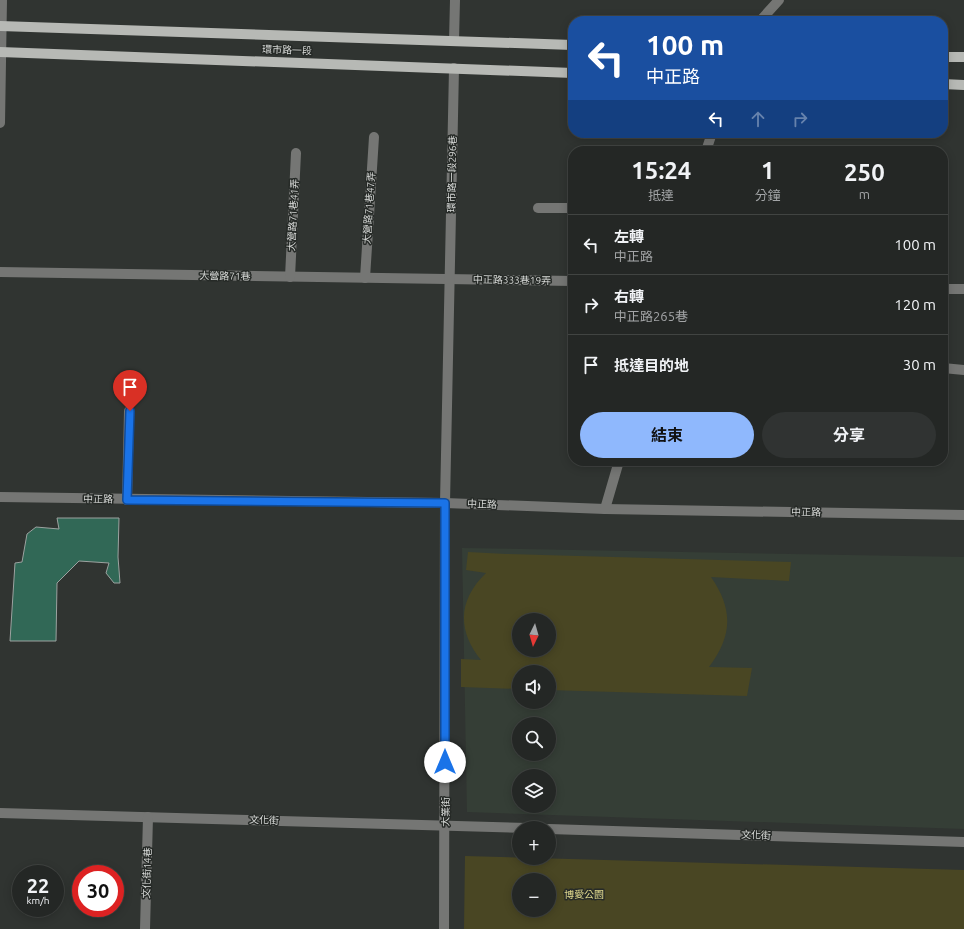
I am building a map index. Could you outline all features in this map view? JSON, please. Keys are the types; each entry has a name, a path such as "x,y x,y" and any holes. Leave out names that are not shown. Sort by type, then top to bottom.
{"main road":[{"name":"環市路一段","path":"1,26 568,45"},
{"name":"環市路一段","path":"1,52 568,73"},
{"path":"948,57 964,57"},
{"path":"948,84 964,85"}],"street":[{"path":"0,123 2,0"},
{"path":"454,41 455,0"},
{"path":"765,16 779,0"},
{"name":"環市路一段296巷","path":"445,503 451,279 454,68"},
{"name":"大營路71巷47弄","path":"365,278 374,138"},
{"name":"大營路71巷41弄","path":"290,276 296,153"},
{"path":"538,208 568,208"},
{"name":"大營路71巷","path":"0,272 451,279"},
{"name":"中正路333巷19弄","path":"451,279 568,281"},
{"path":"948,289 964,290"},
{"path":"948,368 964,370"},
{"path":"127,500 130,411"},
{"path":"605,510 618,466"},
{"name":"中正路","path":"0,497 127,500 445,503 605,510 964,514"},
{"name":"大業街","path":"444,929 445,503"},
{"name":"文化街","path":"0,813 512,827"},
{"name":"文化街14巷","path":"145,929 148,817"},
{"name":"文化街","path":"556,829 964,842"}],"shaded area":[{"path":"462,548 964,557 964,829 467,812"}],"green space":[{"path":"468,552 791,562 789,581 711,577 723,600 727,622 723,644 709,667 752,668 747,696 556,690 556,665 512,665 512,689 461,687 461,659 481,660 473,649 468,638 464,615 470,594 486,573 466,570"},
{"name":"博愛公園","path":"465,856 512,857 512,865 556,865 556,859 964,870 964,929 464,929"}],"building":[{"path":"57,518 119,518 118,557 120,583 114,583 106,573 109,563 79,561 57,583 56,641 10,641 15,563 22,562 27,534 36,527 59,529"}],"route":[{"path":"130,411 127,500 445,503 445,762"}]}
